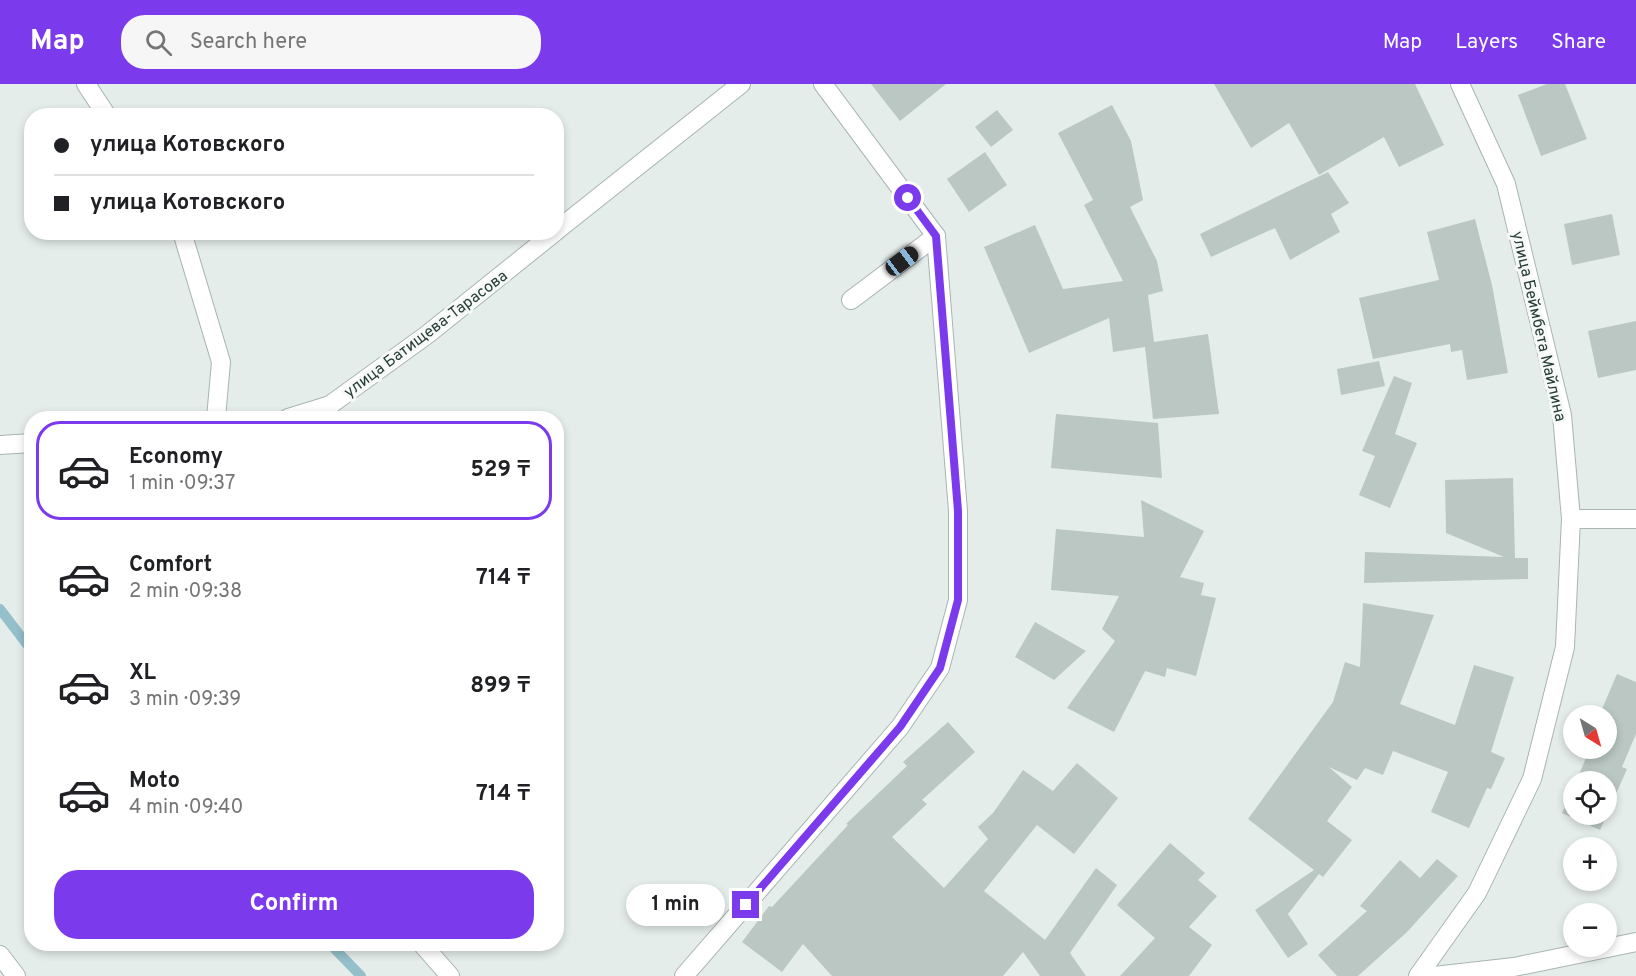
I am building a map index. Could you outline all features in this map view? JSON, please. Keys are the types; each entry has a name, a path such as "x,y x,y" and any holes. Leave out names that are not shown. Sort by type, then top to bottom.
{"street":[{"path":"86,84 102,108"},
{"name":"улица Батищева-Тарасова","path":"564,226 741,84"},
{"path":"684,976 900,727 940,668 958,600 958,511 936,236 823,84"},
{"name":"улица Беймбета Майлина","path":"1418,976 1477,893 1532,779 1564,647 1571,519 1562,415 1506,184 1460,84"},
{"path":"852,300 936,236"},
{"path":"184,240 221,362 217,411"},
{"name":"улица Батищева-Тарасова","path":"311,411 330,405 428,334 546,240"},
{"path":"0,445 24,444"},
{"path":"1571,519 1636,519"},
{"path":"1434,976 1514,967 1636,942"},
{"path":"428,951 450,976"},
{"path":"0,955 16,976"}],"building":[{"path":"871,84 946,84 900,121"},
{"path":"1214,84 1415,84 1444,145 1399,167 1384,137 1319,175 1289,123 1251,148"},
{"path":"1547,84 1565,84 1587,139 1541,156 1518,95"},
{"path":"1112,105 1131,141 1143,200 1130,207 1157,261 1163,291 1148,295 1154,342 1208,334 1219,414 1153,419 1145,347 1113,352 1109,318 1029,353 984,247 1035,225 1063,289 1123,281 1084,205 1093,200 1058,133"},
{"path":"997,110 1013,130 991,147 975,127"},
{"path":"985,152 1007,185 969,212 947,179"},
{"path":"1328,172 1349,203 1331,214 1340,232 1290,260 1275,228 1211,257 1200,234"},
{"path":"1612,214 1620,255 1572,265 1564,224"},
{"path":"1475,219 1492,285 1508,373 1467,380 1462,350 1451,352 1450,344 1373,359 1359,298 1439,280 1427,232"},
{"path":"1636,321 1636,370 1598,378 1588,331"},
{"path":"1379,361 1385,386 1341,395 1337,369"},
{"path":"1394,376 1412,383 1395,434 1417,443 1390,508 1359,495 1375,456 1362,451"},
{"path":"1056,414 1158,423 1162,478 1051,468"},
{"path":"1513,478 1515,558 1528,558 1528,579 1364,583 1365,552 1504,557 1446,533 1445,480"},
{"path":"1141,500 1204,531 1180,577 1204,583 1201,595 1216,598 1196,676 1167,668 1165,677 1145,671 1114,732 1067,708 1115,641 1102,629 1119,596 1051,590 1056,529 1144,537"},
{"path":"1363,603 1434,615 1400,704 1455,725 1474,665 1514,677 1491,752 1505,758 1491,789 1487,788 1469,828 1431,812 1448,772 1393,751 1383,775 1365,768 1357,780 1329,767 1352,787 1327,821 1352,840 1323,877 1319,874 1288,914 1308,944 1288,958 1255,910 1314,870 1248,819 1333,702 1345,662 1360,667"},
{"path":"1035,622 1086,651 1054,680 1015,657"},
{"path":"1617,674 1636,682 1636,734 1622,767 1627,769 1617,792 1617,771 1581,771 1585,759 1617,759 1617,705 1604,705"},
{"path":"948,722 975,752 922,800 927,804 892,837 944,888 988,839 978,827 993,813 1023,770 1053,791 1077,763 1118,798 1074,854 1037,825 984,891 1045,940 1096,868 1117,885 1070,953 1086,976 1040,976 1023,952 1003,976 832,976 803,944 782,972 742,942 769,906 772,907 848,825 846,824 907,766 903,762"},
{"path":"1589,825 1602,825 1600,830"},
{"path":"1170,843 1205,873 1198,880 1217,896 1189,927 1212,945 1189,976 1120,976 1155,938 1117,905"},
{"path":"1437,859 1458,876 1407,932 1358,976 1337,976 1318,955 1367,911 1360,906 1400,860 1420,878"}],"waterway":[{"path":"0,609 24,640"},
{"path":"337,951 361,976"}],"route":[{"path":"746,905 900,727 940,668 958,600 958,511 936,236 908,198"}]}
